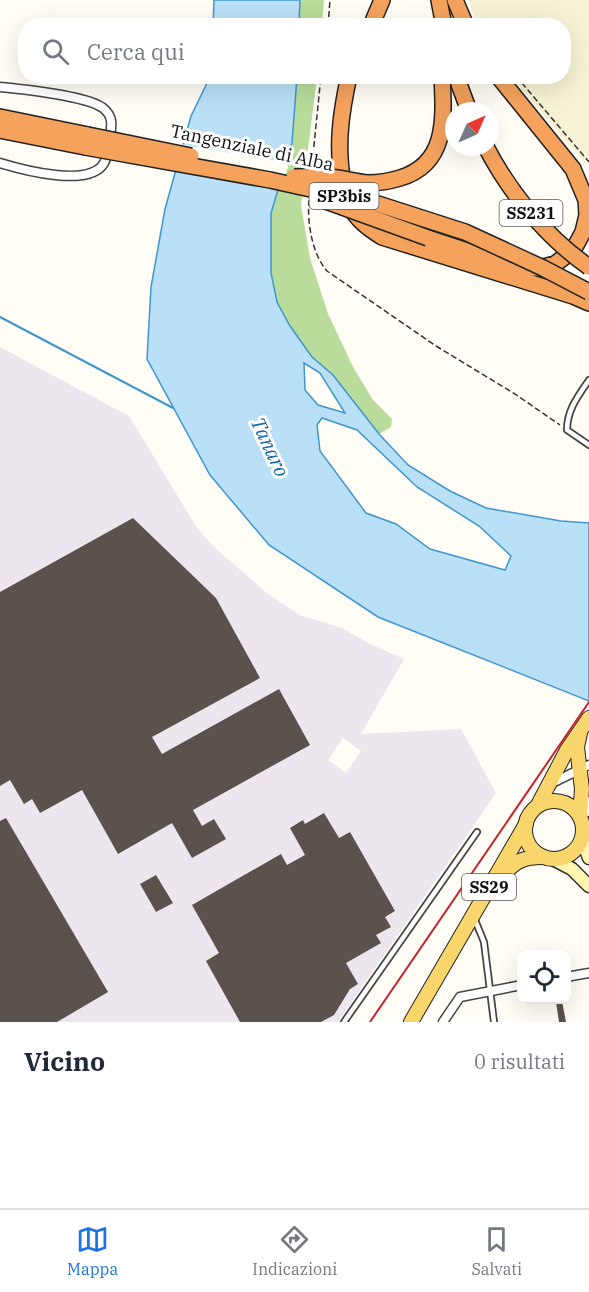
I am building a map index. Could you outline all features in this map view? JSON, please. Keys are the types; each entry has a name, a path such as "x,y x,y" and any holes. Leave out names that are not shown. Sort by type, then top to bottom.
{"highway":[{"path":"374,18 382,0"},
{"path":"438,0 438,18"},
{"path":"438,0 442,18"},
{"path":"455,0 463,18"},
{"path":"347,84 340,122 341,172 347,203 367,228 382,237 573,296 589,303"},
{"path":"294,177 327,177 369,183 390,181 409,175 430,159 440,136 444,109 442,84"},
{"path":"459,84 466,102"},
{"path":"270,180 428,238 519,268 539,268 555,264 576,245 583,232 587,215 586,200 573,169 504,84"},
{"name":"Tangenziale di Alba","path":"0,117 86,141 378,204 430,219 497,246 589,292"},
{"name":"SP3bis","path":"0,130 86,141"},
{"name":"Tangenziale di Alba","path":"86,141 294,177 382,195 441,213 501,237 589,281"},
{"name":"SS231","path":"491,156 526,207 561,244 589,267"}],"main road":[{"path":"589,718 567,750 538,805 528,817 525,833 530,846 548,858 572,868 589,886"},
{"path":"580,731 586,785 582,839 589,858"},
{"path":"538,805 561,801 585,815"},
{"name":"SS29","path":"411,1022 526,824"},
{"path":"453,949 476,920 512,864 524,858 564,858 573,853 582,839"}],"street":[{"path":"0,87 31,90 87,101 100,106 109,114 112,123 105,163 94,172 83,176 71,177 0,163"},
{"path":"550,784 585,767"},
{"path":"571,976 589,973"},
{"path":"443,1022 460,997 517,986"}],"lane":[{"path":"589,380 567,419 567,430 589,445"},
{"path":"344,1022 477,832"},
{"path":"476,920 484,942 494,1022"}],"path":[{"path":"329,18 330,0"},
{"path":"311,173 320,84"},
{"path":"523,84 589,162"},
{"path":"309,194 308,205 313,244 318,261 327,271 436,346 515,394 567,430"}],"shaded area":[{"path":"468,0 589,0 589,158 585,163 517,84 571,84 571,18 475,18"},
{"path":"0,347 129,416 197,528 215,548 268,594 300,615 342,628 404,659 361,734 461,729 496,793 338,1022 0,1022","holes":["343,738 361,751 346,773 328,760"]}],"green space":[{"path":"300,0 324,0 323,18 299,18"},
{"path":"296,84 316,84 301,205 310,258 328,314 353,367 373,400 392,419 391,427 379,434 333,375 312,357 290,326 277,302 271,273 271,213 292,143"}],"water":[{"path":"214,0 300,0 299,18 213,18"},
{"name":"Tanaro","path":"207,84 296,84 292,143 271,213 271,273 277,302 290,326 312,357 333,375 379,434 408,465 450,491 486,508 561,521 589,523 589,701 378,617 269,545 210,475 147,359 151,287 165,209 191,116","holes":["304,363 320,373 345,413 318,405 305,390","322,418 357,430 417,487 479,526 511,556 505,570 430,549 396,524 366,513 320,451 317,425"]}],"pier":[{"path":"180,144 289,163 281,190 173,169"}],"building":[{"path":"133,518 216,598 260,678 152,737 162,754 279,689 310,745 193,810 202,826 214,819 226,839 192,858 172,823 118,854 82,790 40,813 32,799 24,804 10,780 0,786 0,592"},
{"path":"324,813 339,838 350,832 395,911 385,917 391,927 376,935 381,943 346,963 358,984 350,989 334,1015 321,1022 240,1022 206,961 219,953 192,905 281,854 287,865 305,855 290,828 303,820 305,824"},
{"path":"6,818 108,992 57,1022 0,1022 0,821"},
{"path":"156,875 173,903 156,912 140,884"},
{"path":"556,1004 563,1004 566,1022 559,1022"}],"waterway":[{"path":"0,317 173,408"}],"railway":[{"path":"370,1022 589,702"}]}
